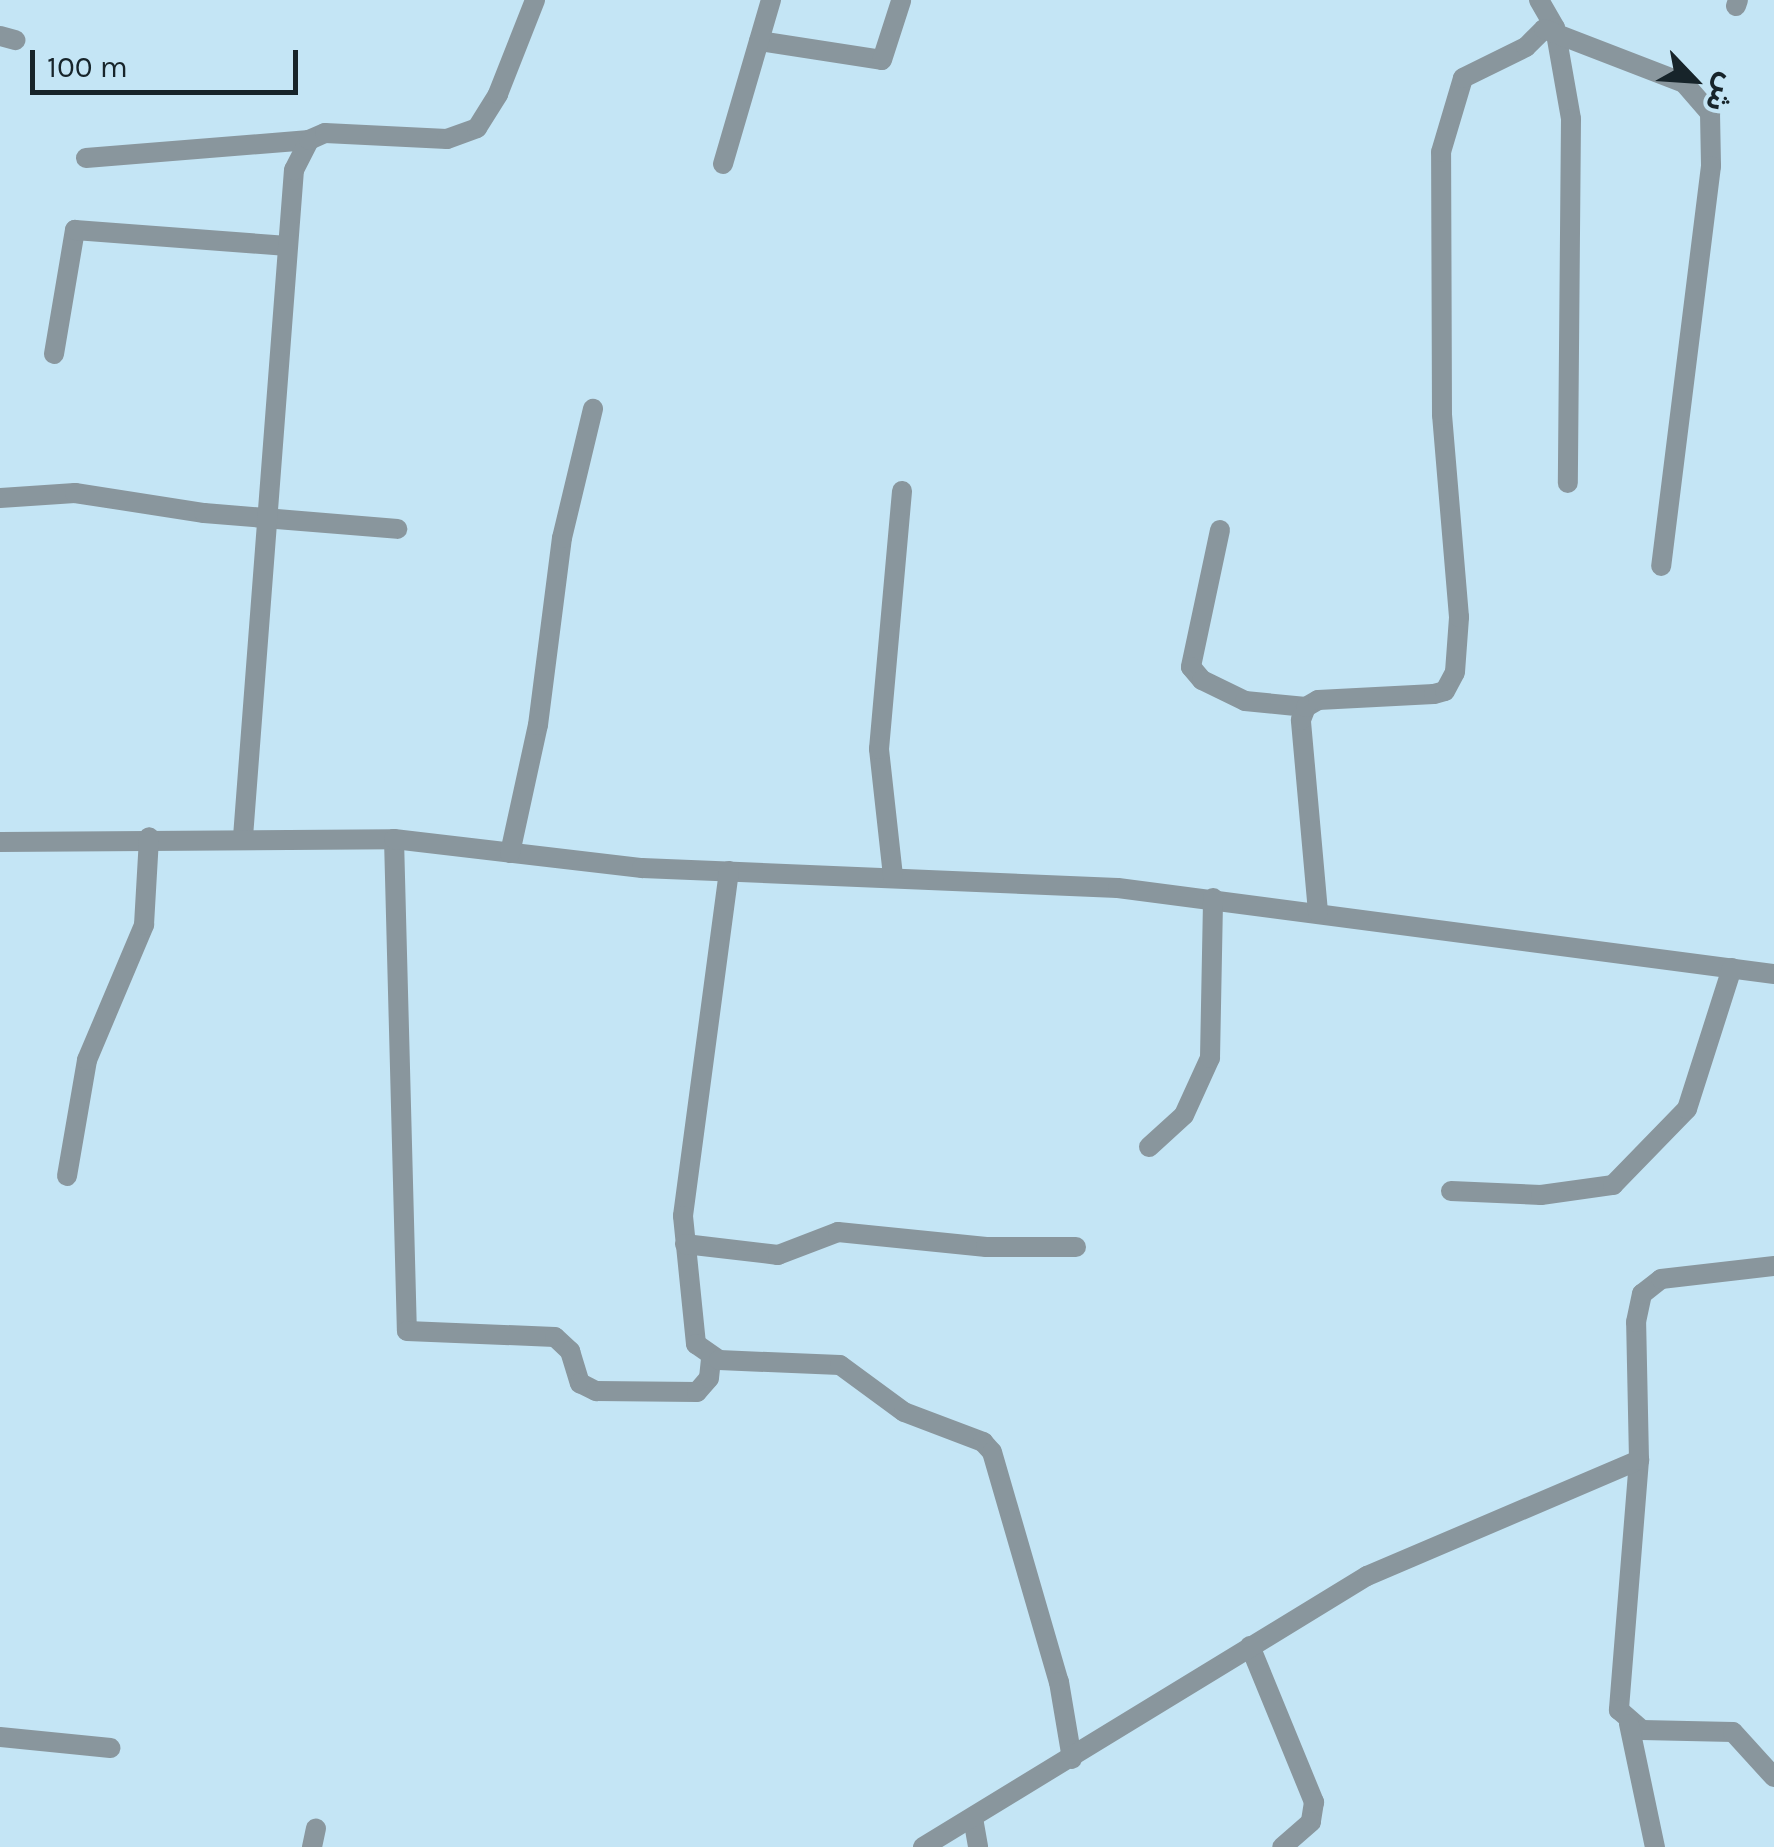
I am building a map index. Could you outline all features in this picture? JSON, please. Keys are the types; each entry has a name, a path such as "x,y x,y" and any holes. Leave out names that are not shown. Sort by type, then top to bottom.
{"street":[{"path":"86,158 308,140 324,133 467,135 498,94 535,0"},
{"path":"722,164 771,0"},
{"path":"1538,0 1555,28 1572,143 1568,483"},
{"path":"759,41 882,60 901,2"},
{"path":"1220,530 1192,667 1202,680 1245,700 1306,707 1318,700 1434,694 1452,682 1458,617 1444,482 1441,152 1470,70 1555,28 1684,82 1710,113 1711,166 1661,566"},
{"path":"243,837 264,520 294,170 308,140"},
{"path":"54,354 75,230 287,246"},
{"path":"510,852 538,725 562,538 593,409"},
{"path":"893,876 879,749 902,491"},
{"path":"0,498 75,493 264,520 397,529"},
{"path":"1306,707 1302,720 1318,912"},
{"path":"66,1176 87,1060 144,924 149,836"},
{"path":"0,842 149,836 394,839 729,871 893,876 1213,898 1774,974"},
{"path":"394,839 407,1331 554,1336 570,1351 580,1383 596,1392 697,1392 709,1378 711,1358 692,1330 684,1244 701,1054 729,871"},
{"path":"1149,1147 1179,1122 1210,1058 1213,898"},
{"path":"1451,1190 1540,1195 1613,1184 1687,1109 1732,968"},
{"path":"684,1244 778,1254 838,1232 986,1246 1076,1247"},
{"path":"1655,1847 1629,1724 1619,1710 1618,1668 1632,1591 1639,1460 1636,1322 1642,1294 1660,1279 1774,1266"},
{"path":"711,1358 840,1365 904,1412 983,1442 992,1452 1059,1682 1072,1759"},
{"path":"923,1847 1368,1576 1639,1460"},
{"path":"1250,1646 1314,1802 1311,1822 1282,1847"},
{"path":"1629,1724 1654,1732 1734,1732 1774,1777"},
{"path":"0,1738 110,1748"},
{"path":"974,1818 978,1847"}]}
